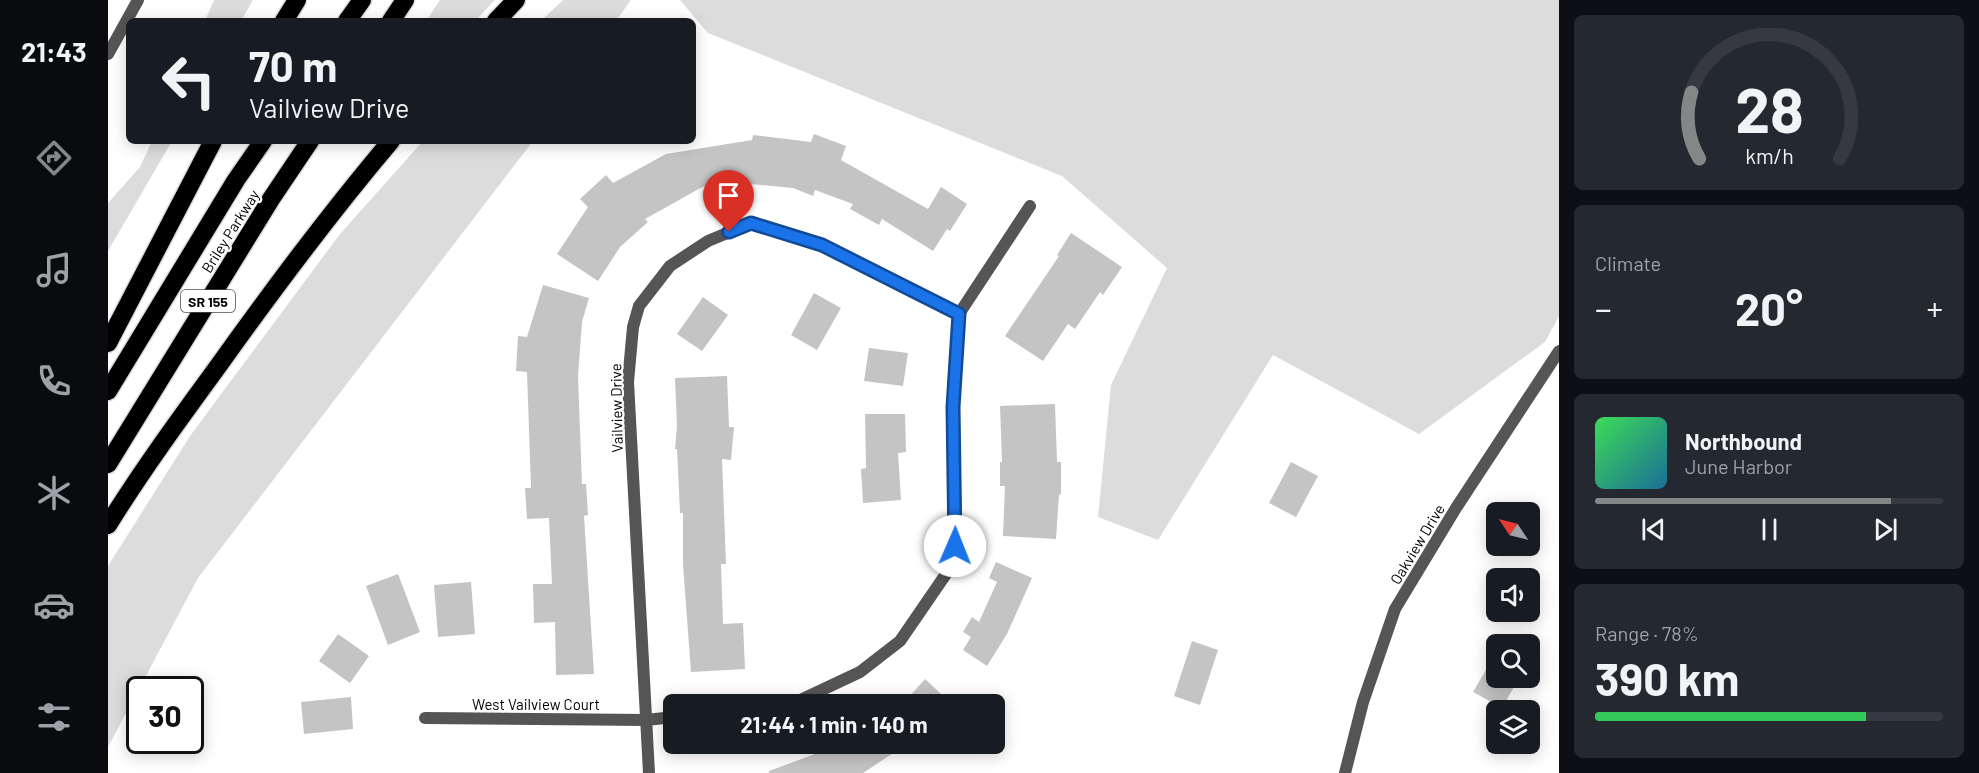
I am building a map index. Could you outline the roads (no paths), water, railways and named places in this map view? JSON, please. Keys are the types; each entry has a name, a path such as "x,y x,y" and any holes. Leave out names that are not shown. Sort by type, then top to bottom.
{"highway":[{"path":"286,18 297,0"},
{"path":"349,18 362,0"},
{"path":"393,18 405,0"},
{"path":"499,18 516,0"},
{"path":"108,343 211,144"},
{"name":"Briley Parkway","path":"108,391 236,180 261,144"},
{"name":"Briley Parkway","path":"108,464 271,199 308,144"},
{"path":"108,525 178,422 275,287 388,144"}],"street":[{"path":"128,18 138,0"},
{"path":"108,54 126,22"},
{"path":"813,694 860,672 900,641 946,574 955,546 953,407 959,314 1030,206"},
{"name":"Vailview Drive","path":"649,773 628,382 633,327 639,306 670,266 708,241 751,223 822,245 959,314"},
{"name":"Oakview Drive","path":"1345,773 1363,702 1395,609 1456,508 1559,351"},
{"name":"West Vailview Court","path":"425,718 646,720 663,718"}]}
